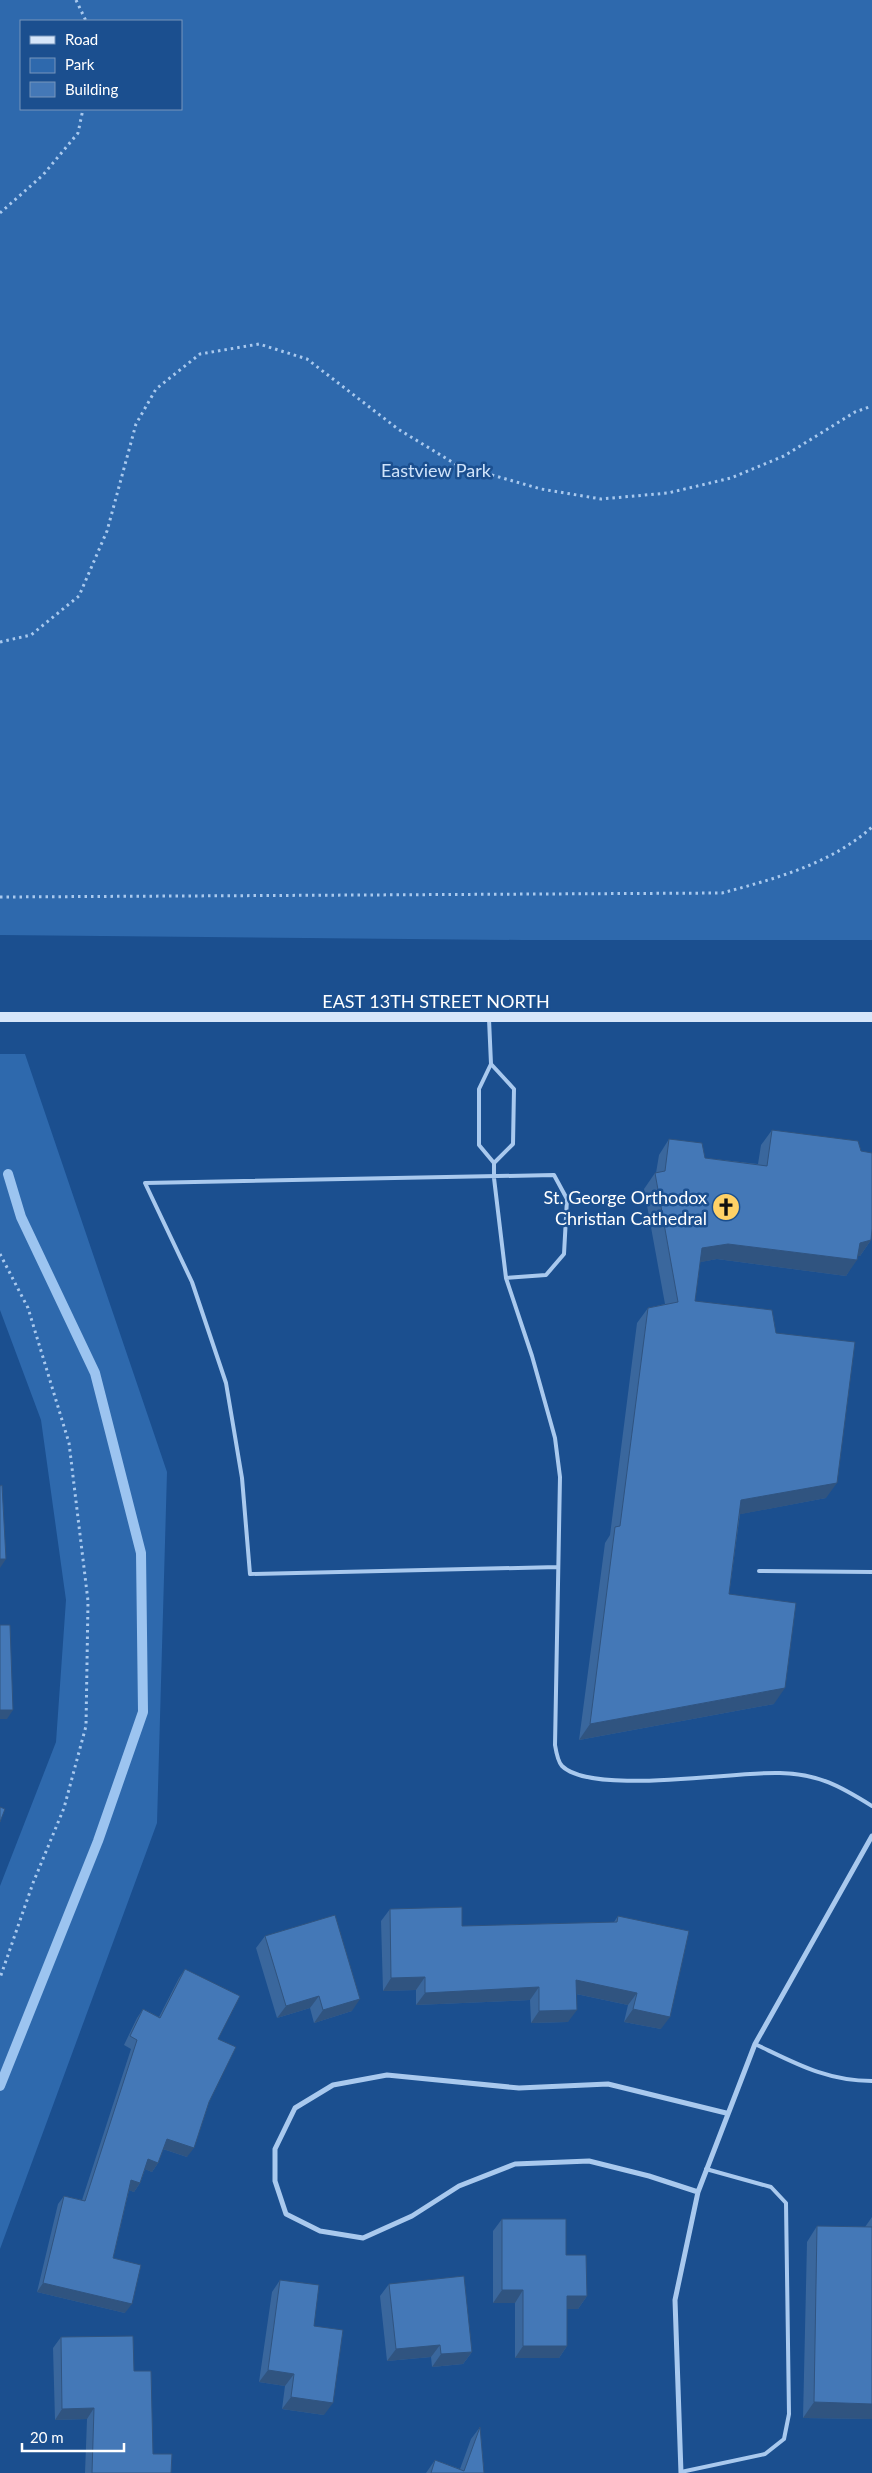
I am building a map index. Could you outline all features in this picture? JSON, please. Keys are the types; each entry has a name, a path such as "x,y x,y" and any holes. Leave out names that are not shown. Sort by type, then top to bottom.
{"main road":[{"name":"EAST 13TH STREET NORTH","path":"0,1017 872,1017"}],"street":[{"path":"681,2473 675,2300 698,2192 726,2113 755,2044 872,1836"},
{"path":"698,2192 649,2176 589,2161 515,2164 459,2186 412,2216 363,2238 320,2231 286,2214 275,2181 275,2150 294,2108 333,2086 387,2075 519,2088 608,2084 726,2113"}],"lane":[{"path":"489,1017 491,1064 479,1089 480,1145 494,1163 494,1178 506,1278 532,1356 555,1438 560,1486 555,1745 561,1765 575,1774 609,1780 780,1773 816,1777 840,1785 872,1806"},
{"path":"491,1064 514,1089 513,1144 494,1163"},
{"path":"506,1278 546,1275 564,1254 567,1199 554,1175 494,1178 145,1183 192,1282 226,1383 242,1478 250,1574 558,1567"},
{"path":"759,1571 872,1572"},
{"path":"755,2044 820,2075 850,2081 872,2081"},
{"path":"681,2473 765,2454 784,2440 788,2414 786,2203 772,2187 706,2169"}],"path":[{"path":"76,0 86,20"},
{"path":"0,213 44,175 78,133 83,110"},
{"path":"0,642 31,635 79,596 107,531 136,424 156,389 200,354 258,344 307,359 398,429 457,465 541,489 601,499 668,493 730,478 784,456 855,412 872,406"},
{"path":"0,897 722,893 786,875 855,842 872,827"},
{"path":"0,1254 28,1308 69,1443 88,1601 86,1726 64,1808 33,1883 0,1978"}],"green space":[{"name":"Eastview Park","path":"0,0 872,0 872,940 523,940 0,935"},
{"path":"0,1054 25,1054 167,1472 157,1823 0,2249 0,1886 56,1742 66,1600 41,1420 0,1310"}],"building":[{"path":"772,1130 858,1141 861,1151 872,1153 871,1240 860,1243 857,1260 728,1244 702,1248 695,1301 772,1310 776,1333 855,1342 837,1483 741,1500 729,1594 796,1603 785,1688 590,1724 615,1527 620,1526 648,1308 678,1302 655,1173 665,1171 669,1139 702,1143 705,1158 767,1166"},
{"path":"2,1485 6,1559 0,1559 0,1486"},
{"path":"0,1625 10,1625 13,1710 0,1710"},
{"path":"0,1807 5,1809 0,1822"},
{"path":"462,1907 462,1926 617,1922 618,1916 689,1931 670,2017 633,2009 637,1993 576,1980 577,2010 539,2011 539,1987 425,1993 425,1977 391,1978 390,1909"},
{"path":"335,1915 360,1999 323,2010 319,1996 286,2006 265,1936"},
{"path":"185,1969 240,1996 218,2039 236,2047 209,2102 194,2148 167,2139 158,2163 148,2159 140,2183 131,2180 113,2258 141,2265 132,2304 43,2283 64,2196 85,2201 137,2040 130,2036 143,2009 160,2018"},
{"path":"502,2219 566,2219 566,2255 586,2255 587,2296 567,2296 567,2346 523,2346 523,2290 502,2290"},
{"path":"817,2226 872,2227 872,2404 814,2402"},
{"path":"464,2276 472,2352 441,2354 440,2345 396,2349 389,2284"},
{"path":"280,2280 319,2285 314,2326 343,2330 333,2403 291,2397 294,2374 268,2370"},
{"path":"133,2336 134,2371 151,2371 153,2454 172,2454 171,2473 92,2473 94,2408 62,2409 61,2337"},
{"path":"480,2427 484,2473 431,2473 435,2460 464,2471"}],"waterway":[{"path":"0,2086 98,1841 143,1712 141,1553 95,1373 21,1217 8,1174"}],"place":[{"name":"St. George Orthodox Christian Cathedral","path":"726,1207"}]}
